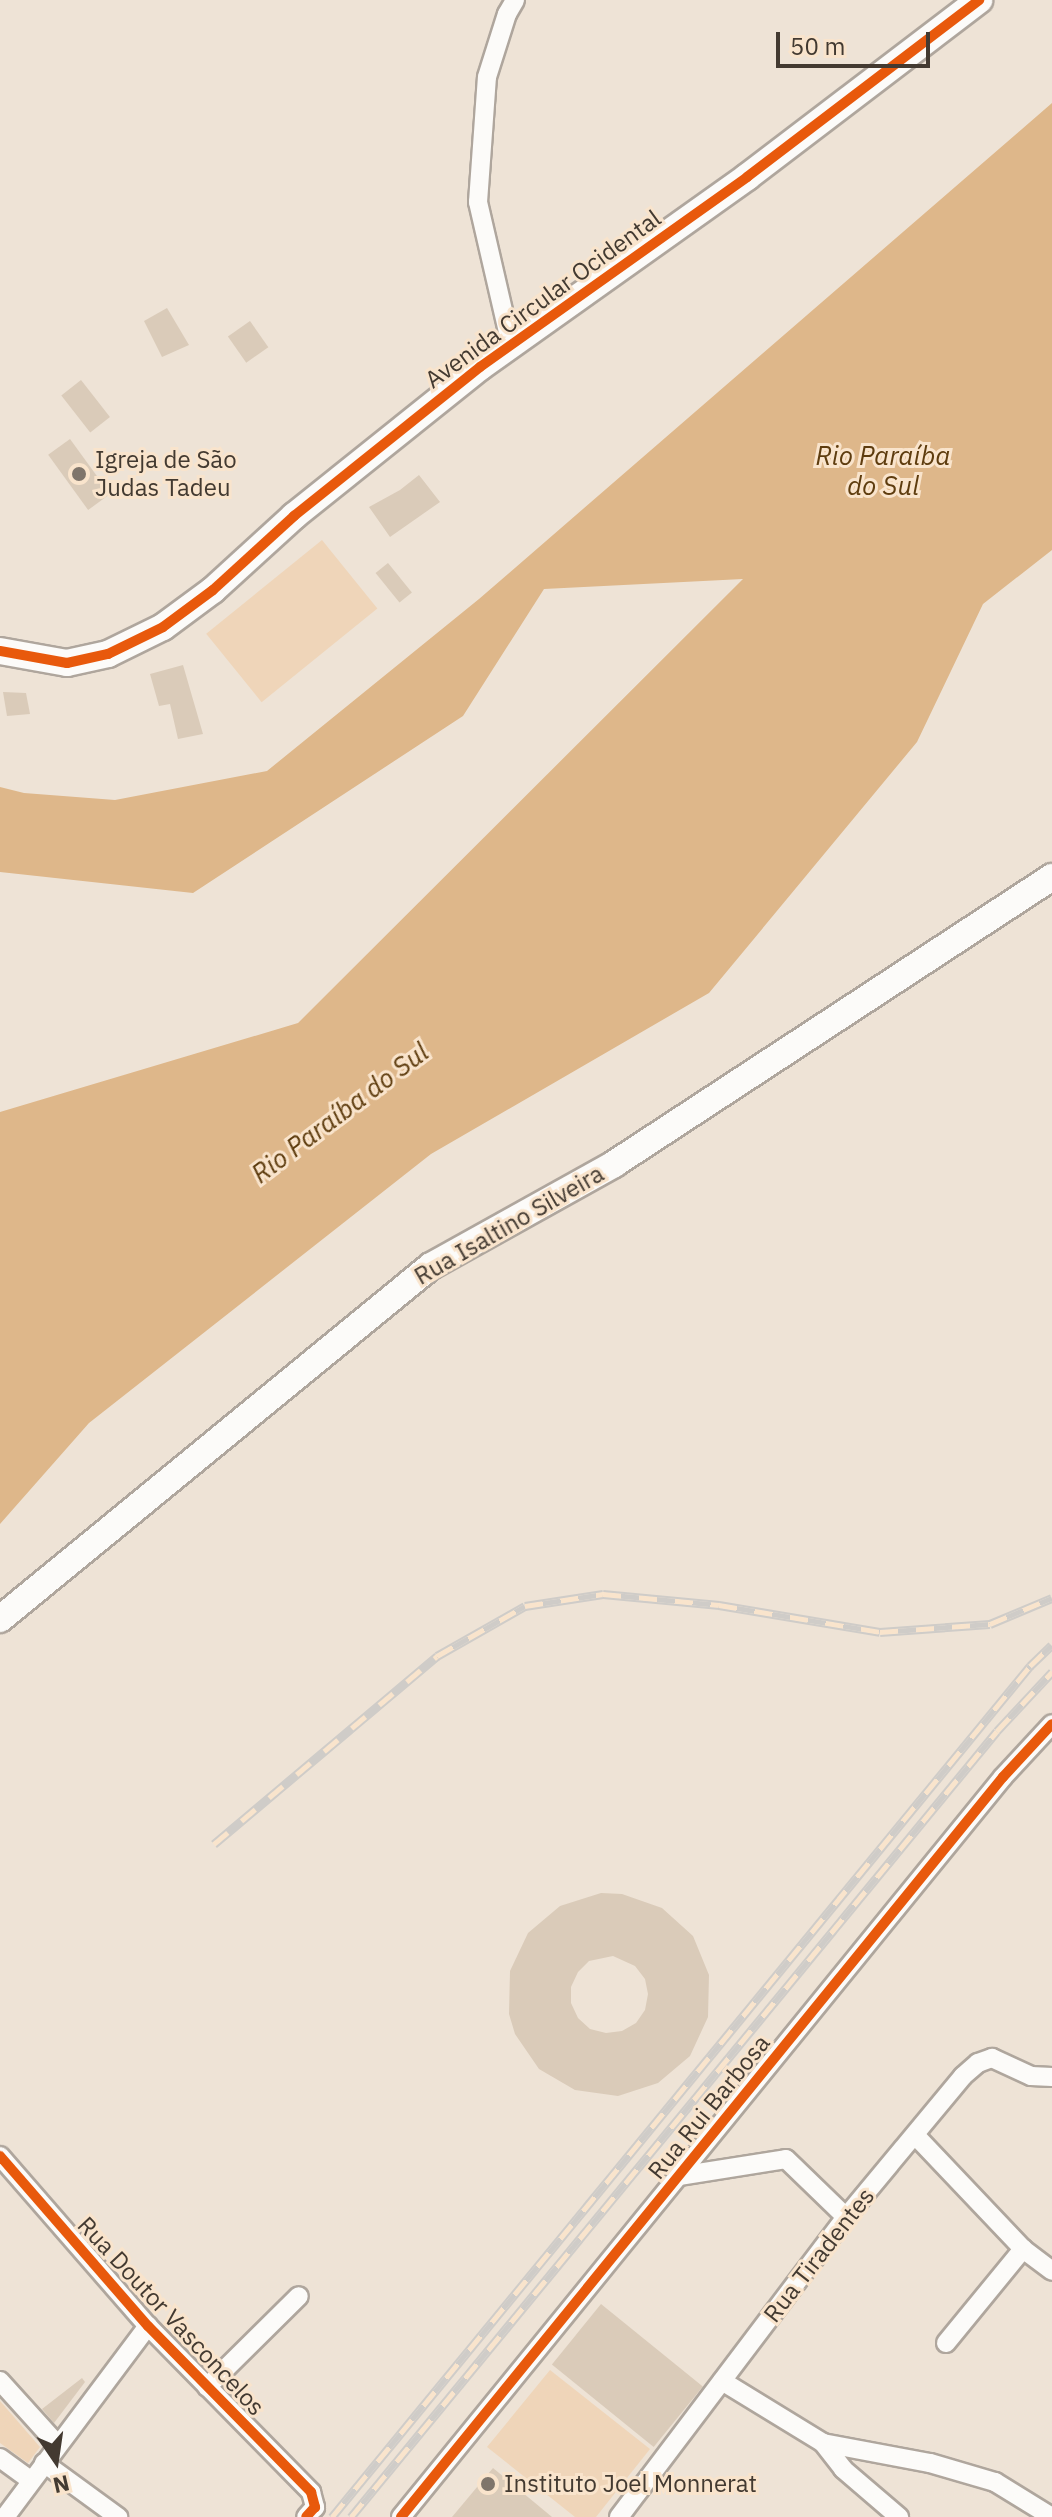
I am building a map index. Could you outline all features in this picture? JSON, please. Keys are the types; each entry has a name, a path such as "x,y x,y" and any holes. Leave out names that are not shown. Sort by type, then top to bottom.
{"main road":[{"name":"Avenida Circular Ocidental","path":"0,651 67,663 108,654 163,627 213,590 294,516 511,345 747,177 979,0"},
{"name":"Rua Isaltino Silveira","path":"0,1619 431,1266 614,1164 1052,877"}],"street":[{"path":"511,345 478,202 487,77 507,14 515,0"},
{"name":"Rua Rui Barbosa","path":"401,2517 1003,1777 1052,1724"},
{"name":"Rua Tiradentes","path":"619,2517 846,2217 978,2063 992,2058 1031,2076 1052,2077"},
{"path":"915,2135 1023,2249 1052,2271"},
{"name":"Rua Doutor Vasconcelos","path":"0,2156 148,2326 316,2501 306,2517"},
{"path":"679,2176 786,2159 846,2217"},
{"path":"946,2343 1023,2249"},
{"path":"207,2387 299,2296"},
{"path":"5,2517 148,2326"},
{"path":"0,2381 57,2444"},
{"path":"722,2381 823,2443 843,2469 899,2517"},
{"path":"823,2443 930,2463 995,2482 1052,2517"},
{"path":"0,2458 30,2480"},
{"path":"44,2463 118,2517"}],"shaded area":[{"path":"322,540 377,608 262,702 206,634"},
{"path":"550,2370 650,2449 596,2517 575,2517 487,2447"},
{"path":"0,2401 40,2447 28,2463 0,2443"}],"water":[{"name":"Rio Paraíba do Sul","path":"1052,103 1052,550 983,604 917,742 709,993 431,1154 89,1423 0,1524 0,1112 298,1023 743,579 544,589 463,716 193,893 0,872 0,787 24,793 115,800 267,771 479,599"}],"building":[{"path":"167,308 189,345 162,357 144,321"},
{"path":"250,321 268,347 246,363 228,336"},
{"path":"81,380 110,417 90,432 61,395"},
{"name":"Igreja de São Judas Tadeu","path":"70,439 110,494 88,510 48,455"},
{"path":"419,475 440,502 390,537 369,507"},
{"path":"388,563 412,593 399,603 376,573"},
{"path":"183,665 203,734 178,739 170,704 159,706 150,674"},
{"path":"3,692 26,693 30,714 7,716"},
{"path":"601,1893 622,1894 662,1908 693,1936 709,1975 708,2017 690,2056 658,2083 618,2096 575,2090 539,2069 515,2034 509,2014 510,1971 528,1933 560,1906","holes":["613,1956 635,1966 645,1979 648,1994 645,2010 636,2023 622,2031 606,2033 590,2029 578,2018 571,2003 571,1987 578,1972 589,1961"]},
{"path":"601,2304 703,2386 654,2447 552,2365"},
{"path":"82,2378 85,2382 54,2423 42,2409"},
{"name":"Instituto Joel Monnerat","path":"493,2468 552,2517 452,2517"}],"railway":[{"path":"214,1844 437,1656 525,1606 603,1594 719,1605 880,1632 990,1624 1052,1598"},
{"path":"332,2517 1030,1666 1052,1645"},
{"path":"351,2517 997,1731 1052,1672"}],"cycle path":[{"path":"0,651 67,663 108,654 163,627 213,590 294,516 480,367 747,177 979,0"},
{"path":"401,2517 1003,1777 1052,1724"},
{"path":"0,2156 148,2326 311,2492 315,2507 306,2517"}],"place":[{"name":"Igreja de São Judas Tadeu","path":"79,474"},
{"name":"Instituto Joel Monnerat","path":"488,2484"}]}
